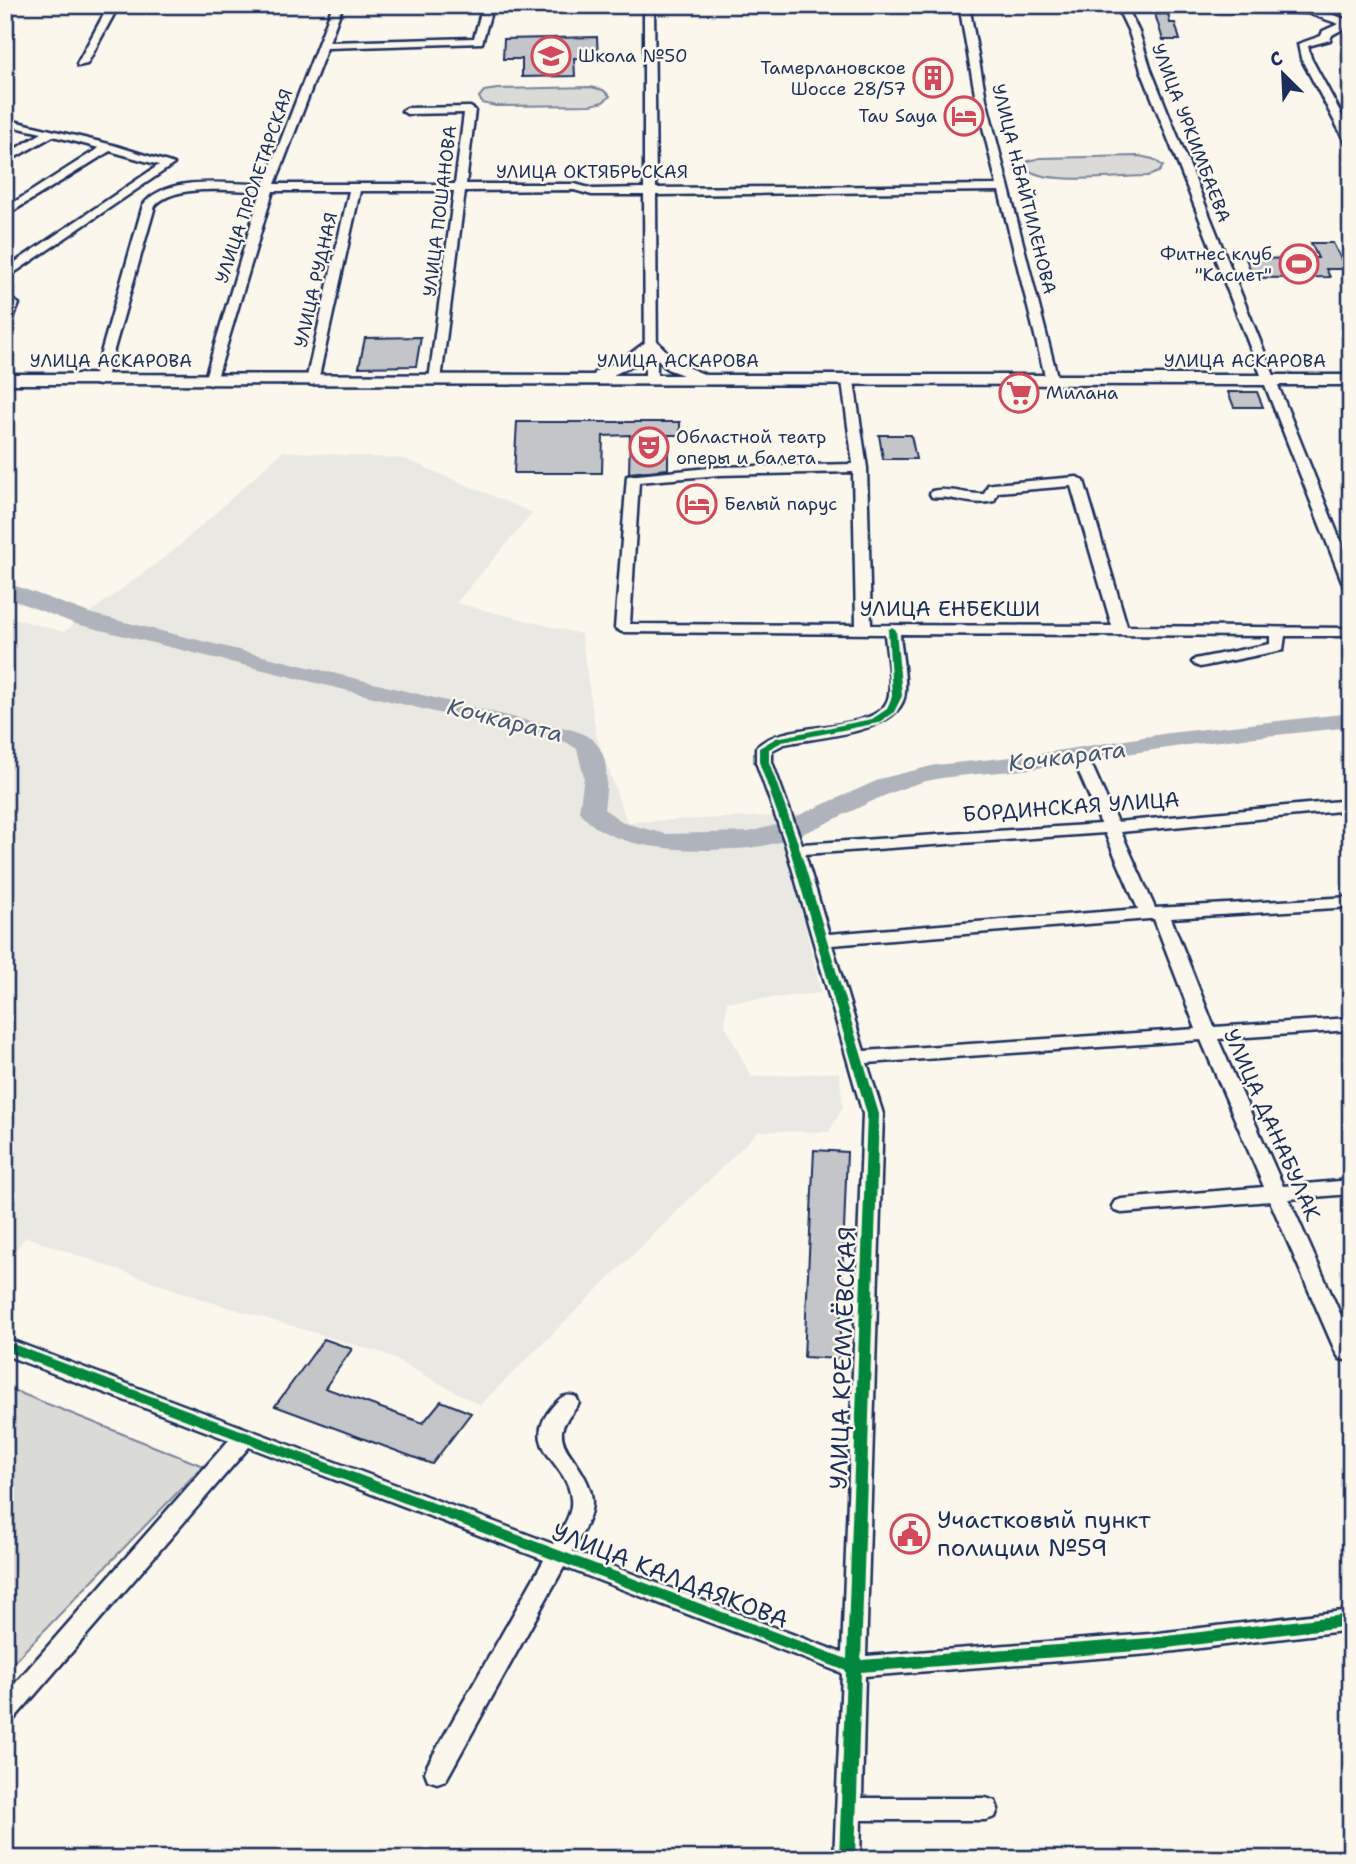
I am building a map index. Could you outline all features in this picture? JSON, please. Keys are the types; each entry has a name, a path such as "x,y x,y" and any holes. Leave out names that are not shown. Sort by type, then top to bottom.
{"main road":[{"path":"1120,5 1306,8 1349,24"},
{"path":"572,380 628,365 651,344 672,366 686,372 726,380"},
{"name":"УЛИЦА АСКАРОВА","path":"5,379 1351,380"}],"street":[{"path":"82,64 114,5"},
{"name":"УЛИЦА ПРОЛЕТАРСКАЯ","path":"209,381 268,188 338,5"},
{"path":"322,45 478,41 488,5"},
{"path":"649,5 651,379"},
{"name":"УЛИЦА Н.БАЙТИЛЕНОВА","path":"964,5 981,99 1052,380"},
{"name":"УЛИЦА УРКИМБАЕВА","path":"1120,5 1134,32 1149,77 1351,586"},
{"path":"1349,24 1327,33 1326,38 1303,44 1306,58 1351,143"},
{"name":"УЛИЦА ПОШАНОВА","path":"407,111 470,110 435,380"},
{"path":"5,122 168,164 5,275"},
{"path":"5,160 52,132"},
{"path":"5,213 109,147"},
{"name":"УЛИЦА ОКТЯБРЬСКАЯ","path":"99,381 149,205 155,198 181,188 575,187 592,191 650,191 1004,188"},
{"name":"УЛИЦА РУДНАЯ","path":"312,381 355,188"},
{"path":"5,323 13,304"},
{"path":"848,381 860,468 864,630"},
{"name":"УЛИЦА ЕНБЕКШИ","path":"860,468 719,471 632,479 622,628 1351,632"},
{"path":"937,494 949,493 965,499 989,498 993,488 1077,481 1121,631"},
{"name":"УЛИЦА КРЕМЛЁВСКАЯ","path":"847,1859 873,1114 797,859 764,762 764,748 779,740 875,721 891,710 897,696 892,630"},
{"path":"1200,662 1278,647 1277,632"},
{"name":"УЛИЦА ДАНАБУЛАК","path":"1086,768 1111,828 1154,914 1349,1353"},
{"name":"БОРДИНСКАЯ УЛИЦА","path":"797,859 1351,805"},
{"path":"821,940 1154,914 1351,902"},
{"path":"855,1058 1351,1024"},
{"path":"1122,1206 1351,1187"},
{"name":"УЛИЦА КАЛДАЯКОВА","path":"5,1346 852,1667 1150,1644 1351,1620"},
{"path":"437,1772 579,1519 583,1502 579,1484 554,1447 551,1436 553,1423 568,1403"},
{"path":"5,1712 246,1436"},
{"path":"849,1808 986,1809"}],"shaded area":[{"path":"591,87 603,90 610,96 603,102 591,105 496,106 482,103 479,97 484,91 497,89"},
{"path":"1139,156 1153,159 1163,166 1159,172 1148,176 1083,179 1048,177 1035,174 1026,168 1028,161 1040,158"},
{"path":"283,451 405,459 533,513 456,603 581,634 596,734 627,822 775,816 785,841 821,993 727,1002 725,1025 751,1077 839,1072 843,1107 829,1132 759,1131 480,1405 383,1353 204,1300 26,1237 5,1262 5,616 64,632 177,548"},
{"path":"5,1387 203,1466 5,1671"}],"building":[{"path":"1155,14 1168,14 1170,23 1175,23 1180,40 1163,40"},
{"name":"Школа №50","path":"597,37 598,58 574,58 575,76 522,77 522,59 503,59 504,39"},
{"name":"Тамерлановское Шоссе 28/57","path":"917,67 940,67 943,81 938,81 940,91 921,91"},
{"name":"Фитнес клуб \"Касиет\"","path":"1311,243 1333,243 1346,269 1326,269 1330,277 1254,278 1246,259 1318,258"},
{"path":"421,337 416,366 359,367 365,338"},
{"path":"1228,392 1257,392 1263,407 1234,407"},
{"name":"Областной театр оперы и балета","path":"517,422 680,422 680,435 668,435 668,469 629,473 630,435 603,436 602,473 514,473"},
{"path":"879,435 911,435 916,459 883,459"},
{"path":"814,1150 847,1152 839,1359 804,1357"},
{"path":"324,1339 352,1349 325,1388 423,1423 441,1401 471,1413 432,1464 275,1406"}],"waterway":[{"name":"Кочкарата","path":"5,589 84,619 524,727 573,736 588,746 596,777 591,811 615,828 664,842 750,840 788,829 892,783 936,772 1031,762 1169,740 1351,720"}],"cycle path":[{"path":"847,1859 873,1114 793,843 764,762 764,748 779,740 875,721 891,710 897,696 892,630"},
{"path":"5,1346 852,1667 1150,1644 1351,1620"}],"place":[{"name":"Школа №50","path":"551,56"},
{"name":"Тамерлановское Шоссе 28/57","path":"933,78"},
{"name":"Tau Saya","path":"964,116"},
{"name":"Фитнес клуб \"Касиет\"","path":"1299,264"},
{"name":"Милана","path":"1019,393"},
{"name":"Областной театр оперы и балета","path":"649,447"},
{"name":"Белый парус","path":"697,504"},
{"name":"Участковый пункт полиции №59","path":"910,1534"}]}
